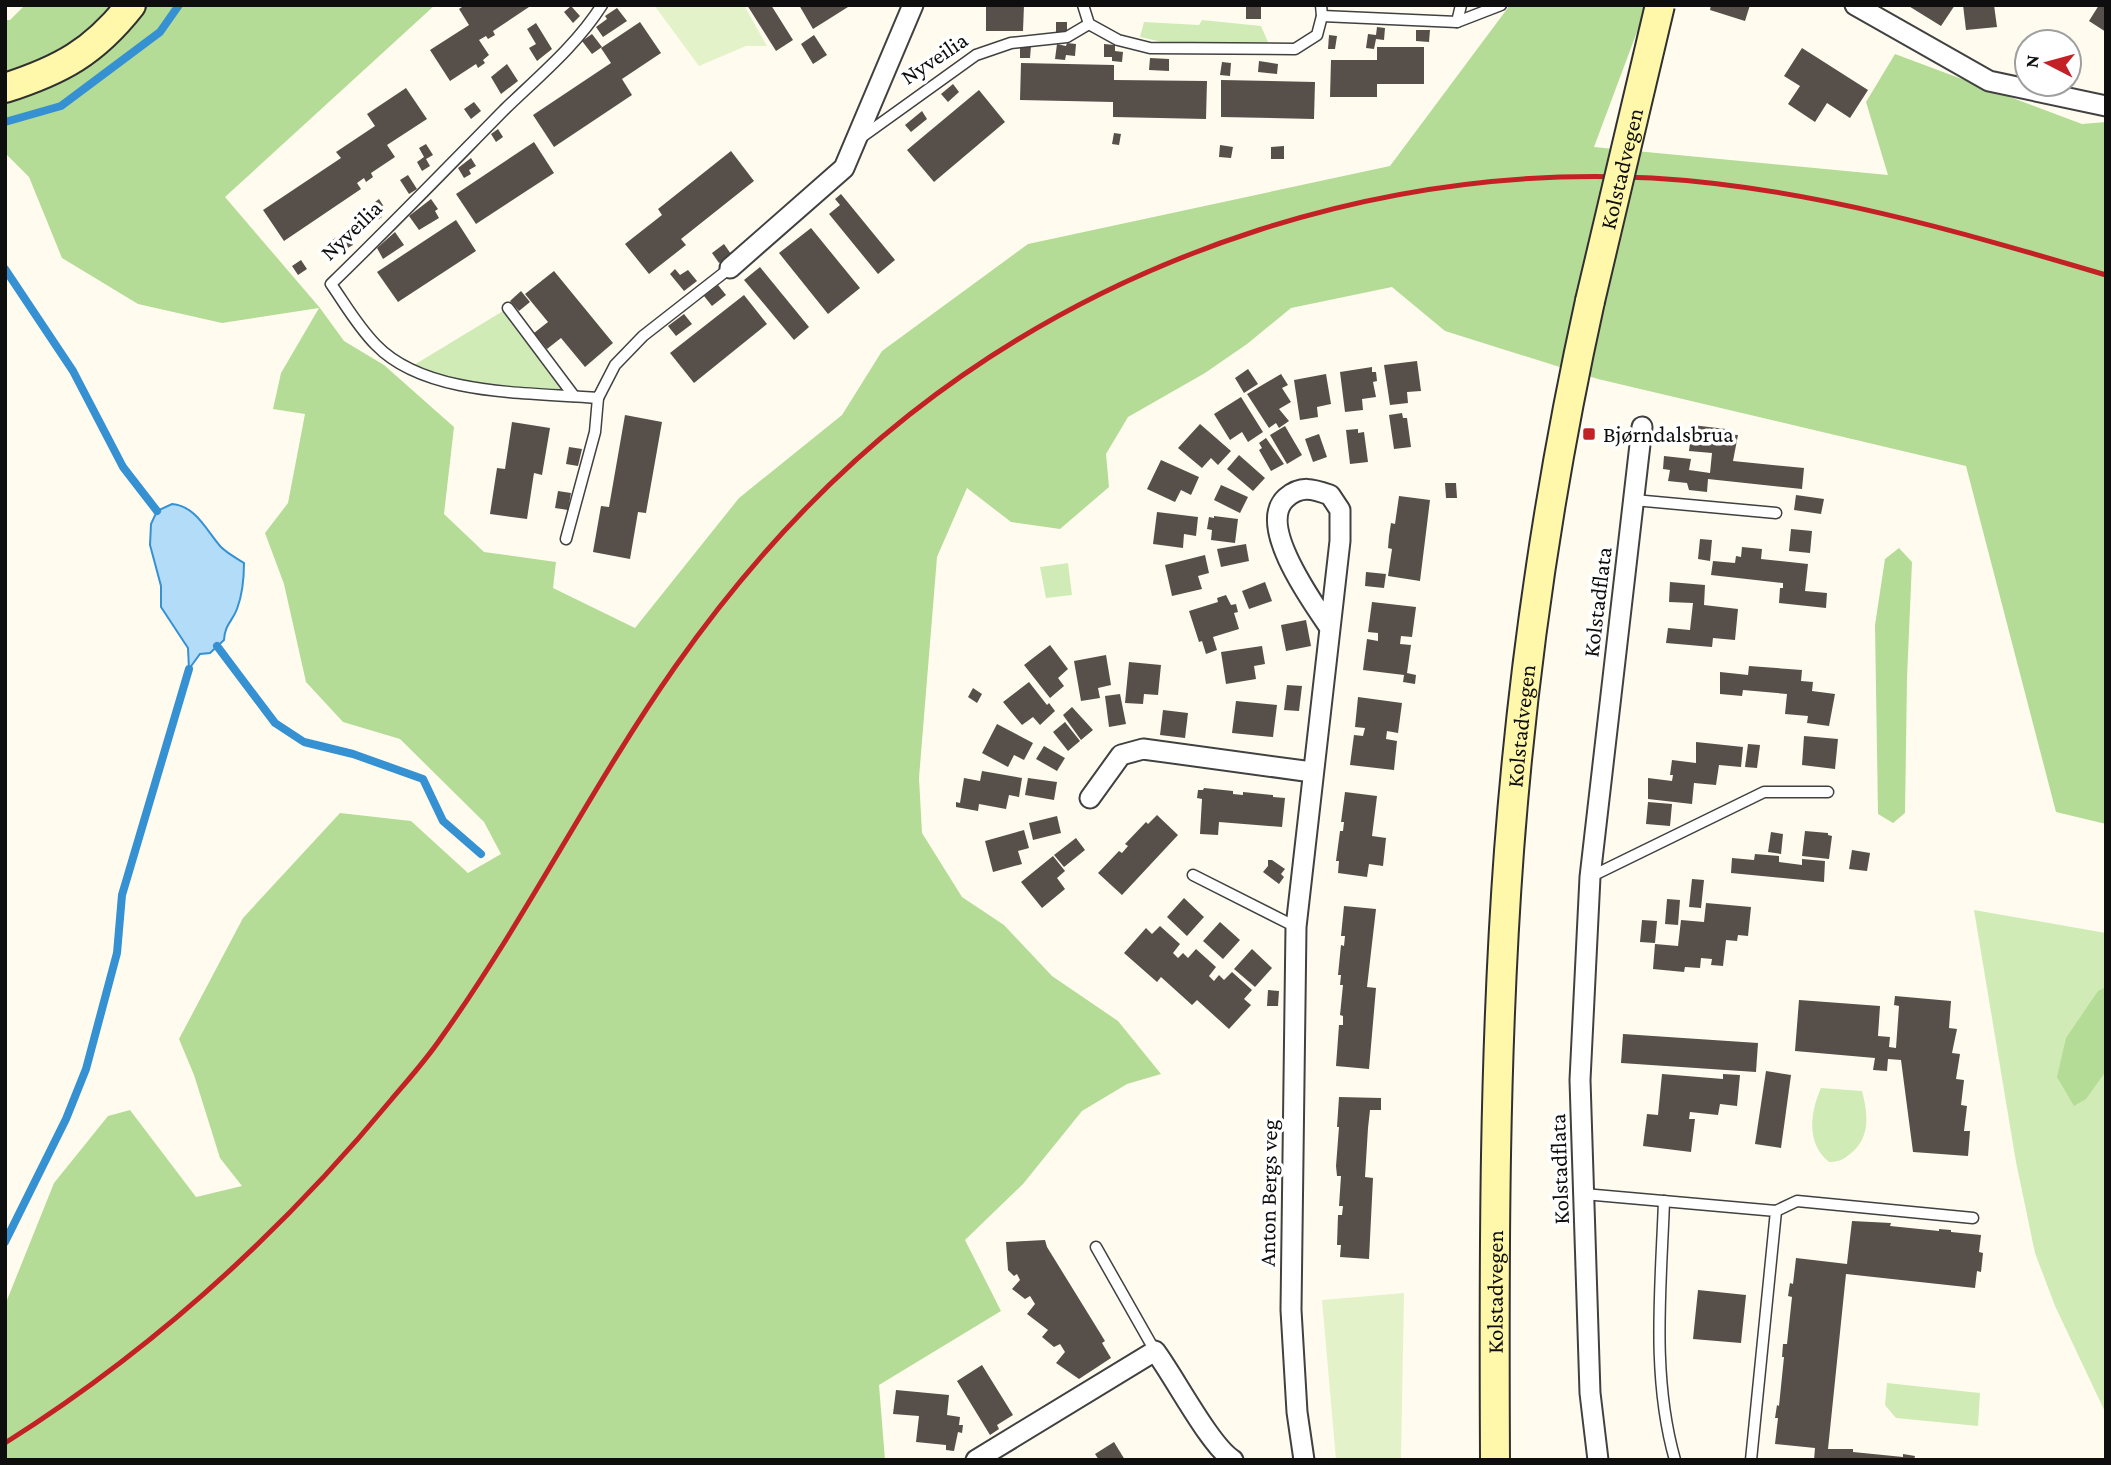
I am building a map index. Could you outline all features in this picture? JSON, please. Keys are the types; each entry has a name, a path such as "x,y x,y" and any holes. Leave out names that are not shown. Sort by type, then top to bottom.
{"main road":[{"path":"5,88 44,75 80,56 115,25 131,5"},
{"name":"Kolstadvegen","path":"1495,1460 1496,1100 1509,850 1524,698 1561,435 1660,5"}],"street":[{"name":"Nyveilia","path":"730,268 844,168 914,5"},
{"path":"1855,5 1989,81 2106,106"},
{"name":"Kolstadflata","path":"1598,1460 1590,1393 1580,1080 1590,877 1642,427"},
{"name":"Anton Bergs veg","path":"1304,1460 1297,1412 1291,1310 1296,927 1340,541 1340,510 1330,495 1309,488 1294,491 1282,502 1276,515 1277,532 1305,591 1330,628"},
{"path":"1090,798 1121,755 1143,749 1312,772"},
{"path":"976,1460 1155,1350 1209,1434 1226,1456 1233,1460"}],"lane":[{"name":"Nyveilia","path":"598,398 475,388 445,382 409,368 377,346 331,284 576,41 602,5"},
{"path":"1083,5 1089,24 1118,40 1150,48 1295,49 1317,35 1322,10 1457,22 1501,5"},
{"path":"1457,22 1461,5"},
{"name":"Nyveilia","path":"855,142 976,55 1011,43 1067,37 1089,24"},
{"name":"Nyveilia","path":"566,539 595,432 598,398 615,365 634,346 730,268"},
{"path":"508,308 574,396"},
{"path":"1634,500 1776,513"},
{"path":"1590,877 1764,792 1828,792"},
{"path":"1193,875 1296,927"},
{"path":"1584,1194 1776,1211 1797,1201 1972,1218"},
{"path":"1664,1201 1658,1348 1675,1460"},
{"path":"1751,1460 1776,1211"},
{"path":"1096,1247 1155,1350"}],"green space":[{"path":"25,5 435,5 225,197 320,308 344,341 384,365 454,427 444,514 484,552 556,562 553,588 635,628 739,498 842,415 882,351 1028,244 1390,166 1510,5 1647,5 1594,147 1888,175 1866,102 1895,54 2082,124 2106,122 2106,824 2056,812 1966,466 1598,379 1445,331 1392,287 1291,308 1247,344 1205,373 1128,417 1106,454 1109,487 1060,529 1011,522 967,488 937,557 919,778 922,833 962,897 1004,925 1052,976 1118,1021 1161,1074 1127,1084 1082,1111 1023,1184 965,1240 1001,1311 879,1385 885,1460 5,1460 5,1305 54,1183 108,1116 130,1110 196,1197 242,1186 220,1158 194,1075 179,1039 243,918 340,813 411,821 468,873 501,854 484,822 400,739 343,722 306,682 284,584 265,533 288,503 305,414 273,409 281,373 319,308 222,323 138,304 62,258 29,177 5,153 5,20 10,20"},
{"path":"654,5 744,5 767,46 746,46 699,66"},
{"path":"1202,20 1261,26 1268,42 1175,45 1140,37 1144,22 1199,25"},
{"path":"508,308 574,396 475,388 409,368"},
{"path":"1899,548 1912,562 1905,813 1893,823 1878,814 1875,625 1885,559"},
{"path":"1068,563 1072,595 1046,598 1040,567"},
{"path":"1974,910 2106,933 2106,1414 2055,1306 2035,1253 2016,1162"},
{"path":"2106,987 2106,1071 2086,1099 2074,1106 2057,1077 2066,1038 2098,991"},
{"path":"1821,1088 1862,1091 1866,1117 1865,1133 1857,1148 1838,1161 1829,1162 1816,1146 1813,1137 1814,1107"},
{"path":"1404,1293 1401,1460 1336,1460 1322,1300"},
{"path":"1887,1383 1980,1393 1978,1426 1896,1418 1885,1405"}],"water":[{"path":"172,504 188,509 221,547 244,563 241,597 224,640 210,653 200,654 189,669 188,648 161,607 161,586 150,545 151,524 157,511"}],"building":[{"path":"465,5 532,5 493,31 495,35 479,40 489,55 483,60 485,63 478,68 476,64 450,81 430,50 469,25 459,9"},
{"path":"747,5 771,5 793,40 776,51"},
{"path":"799,5 847,5 848,7 813,29"},
{"path":"986,5 1024,5 1023,31 986,31"},
{"path":"1246,5 1261,5 1261,19 1246,19"},
{"path":"1711,5 1750,5 1745,21 1710,10"},
{"path":"1907,5 1955,5 1941,26"},
{"path":"1963,5 1994,5 1997,27 1966,30"},
{"path":"2099,5 2106,5 2106,32 2089,21"},
{"path":"571,6 580,16 573,23 564,12"},
{"path":"617,8 627,21 603,37 596,27 607,19 605,16"},
{"path":"640,22 661,53 622,79 632,95 554,147 533,115 611,63 601,48"},
{"path":"1056,22 1067,22 1067,32 1056,32"},
{"path":"536,23 552,49 537,61 529,48 536,44 527,29"},
{"path":"1377,27 1385,28 1384,40 1376,39 1374,49 1366,48 1368,34 1376,35"},
{"path":"1416,30 1430,30 1429,42 1416,41"},
{"path":"592,34 602,47 592,54 582,41"},
{"path":"814,35 827,55 813,64 801,44"},
{"path":"1329,35 1337,36 1335,49 1328,49"},
{"path":"1067,43 1076,44 1075,56 1066,55 1065,60 1055,59 1057,44 1066,46"},
{"path":"1104,44 1115,45 1115,51 1123,52 1122,62 1112,61 1112,57 1104,57"},
{"path":"1020,45 1031,46 1030,58 1020,58"},
{"path":"1377,47 1424,47 1424,84 1377,84 1377,97 1330,97 1331,60 1377,60"},
{"path":"1802,48 1868,90 1850,118 1827,103 1815,122 1788,104 1800,86 1784,76"},
{"path":"1150,58 1169,59 1169,71 1149,70"},
{"path":"1259,61 1278,64 1277,74 1258,72"},
{"path":"1222,62 1231,63 1230,76 1220,75"},
{"path":"1021,63 1114,65 1114,80 1207,81 1206,119 1113,117 1113,102 1020,100"},
{"path":"507,64 518,81 501,94 491,77"},
{"path":"1221,80 1315,82 1314,119 1221,117"},
{"path":"953,84 959,92 948,102 941,94"},
{"path":"406,88 427,119 387,145 395,157 371,173 373,177 366,182 364,178 357,183 361,189 284,241 263,210 341,158 336,152 375,126 367,114"},
{"path":"979,90 1005,122 934,182 907,150"},
{"path":"474,102 481,111 471,119 464,109"},
{"path":"922,111 927,119 911,132 905,125"},
{"path":"498,129 503,137 496,142 491,134"},
{"path":"1114,133 1121,134 1119,145 1112,144"},
{"path":"534,142 554,173 476,224 456,194"},
{"path":"426,144 433,155 426,159 430,166 422,171 417,162 424,157 419,148"},
{"path":"1220,145 1233,147 1231,158 1219,157"},
{"path":"1284,146 1284,159 1271,159 1271,147"},
{"path":"731,151 754,181 681,239 686,245 649,274 625,244 662,215 658,209"},
{"path":"471,158 476,166 469,170 471,174 464,178 458,168"},
{"path":"408,175 417,189 409,194 400,180"},
{"path":"841,194 895,260 878,274 829,214 840,205 835,199"},
{"path":"379,199 386,210 380,214 382,217 374,222 366,212 373,208 371,205"},
{"path":"431,199 438,209 435,211 439,218 419,230 409,216"},
{"path":"456,220 476,251 398,302 377,272"},
{"path":"811,228 860,288 828,314 779,253"},
{"path":"345,232 353,245 337,254 329,242"},
{"path":"395,232 404,245 383,259 377,248"},
{"path":"724,244 731,254 719,263 712,253"},
{"path":"301,260 307,269 298,275 292,266"},
{"path":"760,267 809,327 794,340 744,280"},
{"path":"675,269 680,275 688,270 697,281 684,291 670,274"},
{"path":"554,271 613,343 585,367 561,338 547,349 534,333 548,322 525,294"},
{"path":"718,285 726,295 712,306 704,296"},
{"path":"521,291 530,302 519,311 510,301"},
{"path":"744,295 767,324 694,383 670,353"},
{"path":"684,314 692,324 676,336 668,326"},
{"path":"1417,361 1421,391 1407,392 1408,403 1390,405 1384,365"},
{"path":"1372,367 1372,372 1376,372 1377,381 1373,382 1376,397 1362,399 1363,410 1345,412 1340,372"},
{"path":"1248,369 1258,384 1244,393 1235,378"},
{"path":"1281,374 1288,385 1282,388 1291,402 1279,409 1289,421 1279,428 1276,423 1269,428 1247,394"},
{"path":"1326,374 1331,404 1317,407 1318,417 1300,420 1294,380"},
{"path":"1241,397 1263,432 1248,442 1242,432 1230,440 1214,414"},
{"path":"1402,413 1403,418 1407,418 1411,447 1394,449 1389,415"},
{"path":"625,415 662,422 646,513 638,512 630,559 593,552 601,506 609,507"},
{"path":"512,422 550,428 542,475 534,473 527,519 490,514 497,468 505,469"},
{"path":"1200,424 1231,451 1218,465 1211,458 1202,468 1178,448"},
{"path":"1692,425 1726,429 1725,434 1738,435 1733,461 1804,468 1802,489 1708,479 1707,492 1689,490 1687,483 1668,481 1670,470 1663,469 1664,456 1691,459 1689,470 1710,473 1712,453 1689,451"},
{"path":"1285,426 1302,455 1287,464 1270,435"},
{"path":"1358,429 1358,433 1364,432 1368,462 1350,464 1346,430"},
{"path":"1319,434 1327,457 1313,462 1305,439"},
{"path":"1266,438 1284,464 1271,471 1259,450 1262,448 1259,443"},
{"path":"569,447 582,449 578,466 566,464"},
{"path":"1239,455 1265,478 1253,491 1227,469"},
{"path":"1161,460 1199,477 1191,495 1181,490 1175,502 1147,489"},
{"path":"1445,483 1456,483 1457,498 1446,498"},
{"path":"1221,485 1248,497 1240,513 1214,500"},
{"path":"558,491 571,493 568,510 555,508"},
{"path":"1796,495 1824,499 1821,514 1794,510"},
{"path":"1399,496 1430,500 1420,581 1388,576 1392,549 1388,548 1389,536 1391,523 1395,524"},
{"path":"1157,512 1198,517 1196,536 1184,534 1183,548 1153,544"},
{"path":"1209,517 1238,519 1235,543 1211,540 1212,530 1207,529"},
{"path":"1791,529 1812,531 1810,553 1789,551"},
{"path":"1700,539 1712,540 1710,561 1698,559"},
{"path":"1246,544 1249,561 1221,567 1217,549"},
{"path":"1742,547 1762,549 1761,559 1808,564 1805,591 1827,593 1826,608 1779,603 1783,583 1711,575 1713,561 1735,563 1736,556 1741,557"},
{"path":"1205,555 1209,573 1198,576 1202,589 1172,596 1165,565"},
{"path":"1366,572 1386,574 1384,588 1365,586"},
{"path":"1265,582 1272,601 1249,609 1242,591"},
{"path":"1670,582 1705,585 1704,605 1738,609 1735,640 1713,638 1712,647 1666,643 1668,628 1690,630 1693,603 1669,602"},
{"path":"1226,595 1231,605 1236,604 1238,612 1234,613 1239,629 1213,637 1217,650 1206,654 1189,611 1218,602 1217,598"},
{"path":"1372,602 1416,607 1412,637 1401,636 1400,644 1411,645 1407,673 1416,675 1415,684 1403,682 1404,675 1363,670 1367,639 1378,641 1378,633 1368,632"},
{"path":"1306,620 1311,646 1286,651 1281,625"},
{"path":"1050,645 1068,669 1058,678 1064,686 1050,698 1024,665"},
{"path":"1262,646 1265,664 1254,666 1256,679 1226,684 1221,652"},
{"path":"1106,655 1111,685 1098,688 1100,698 1081,701 1074,661"},
{"path":"1129,662 1161,665 1158,695 1144,694 1143,704 1125,703"},
{"path":"1749,666 1802,670 1801,681 1813,682 1812,691 1835,694 1829,726 1807,723 1808,716 1785,714 1787,694 1743,690 1742,696 1720,694 1720,672 1748,675"},
{"path":"1029,682 1055,711 1040,725 1033,717 1022,725 1003,702"},
{"path":"1287,685 1302,686 1299,711 1284,710"},
{"path":"973,688 982,694 977,703 968,697"},
{"path":"1120,694 1126,724 1109,727 1105,696"},
{"path":"1358,697 1402,703 1398,733 1387,731 1386,739 1397,741 1394,770 1350,765 1354,735 1363,736 1365,728 1355,727"},
{"path":"1236,701 1277,705 1273,737 1232,733"},
{"path":"1072,707 1093,730 1081,740 1063,715"},
{"path":"1163,710 1188,713 1185,738 1160,735"},
{"path":"1065,722 1080,741 1068,751 1053,732"},
{"path":"997,724 1033,743 1024,760 1014,755 1008,767 982,753"},
{"path":"1804,736 1838,739 1835,769 1802,765"},
{"path":"1696,742 1743,747 1741,767 1719,765 1716,785 1694,783 1692,804 1648,799 1648,778 1672,781 1672,760 1696,763"},
{"path":"1748,744 1760,745 1757,768 1745,767"},
{"path":"1044,746 1065,758 1057,771 1036,759"},
{"path":"982,771 1022,778 1019,797 1009,795 1006,809 979,804 978,811 956,807 956,802 960,803 964,778 980,781"},
{"path":"1028,778 1057,782 1054,800 1025,795"},
{"path":"1204,788 1233,791 1233,794 1243,795 1243,792 1285,798 1282,827 1219,822 1218,835 1200,834 1202,799 1197,798 1198,790"},
{"path":"1345,792 1377,796 1372,836 1386,838 1383,866 1369,864 1367,877 1338,873 1339,861 1336,861 1340,831 1343,831 1344,822 1341,822"},
{"path":"1648,802 1672,804 1670,826 1646,824"},
{"path":"1157,815 1178,835 1122,895 1098,873 1119,851 1122,853 1128,846 1125,844 1146,822 1148,824"},
{"path":"1057,816 1061,833 1033,840 1029,823"},
{"path":"1024,830 1029,848 1018,851 1022,864 993,872 985,841"},
{"path":"1805,831 1828,833 1832,836 1829,859 1802,856"},
{"path":"1771,832 1783,834 1781,854 1768,852"},
{"path":"1076,838 1085,850 1064,867 1054,855"},
{"path":"1852,850 1870,853 1867,871 1849,869"},
{"path":"1755,854 1779,856 1779,862 1802,865 1802,859 1825,861 1824,882 1731,873 1732,858 1754,860"},
{"path":"1053,856 1065,871 1057,878 1065,889 1042,908 1021,882"},
{"path":"1268,860 1285,869 1279,884 1263,872 1268,866"},
{"path":"1692,879 1704,880 1701,908 1689,907"},
{"path":"1184,898 1204,917 1187,936 1167,917"},
{"path":"1667,899 1680,900 1678,925 1665,924"},
{"path":"1706,903 1751,907 1748,936 1738,935 1737,941 1726,940 1723,966 1711,965 1712,959 1701,958 1700,968 1685,967 1684,972 1653,969 1655,944 1678,946 1681,920 1704,922"},
{"path":"1344,906 1376,909 1367,987 1376,988 1369,1069 1336,1066 1339,1025 1343,1025 1343,1016 1340,1015 1343,985 1340,985 1341,975 1338,975 1341,945 1344,946 1345,936 1341,936"},
{"path":"1642,920 1657,921 1655,943 1640,942"},
{"path":"1220,922 1240,940 1223,959 1203,941"},
{"path":"1160,926 1180,944 1173,953 1178,958 1183,953 1188,958 1196,949 1216,967 1209,976 1214,981 1219,975 1224,980 1232,972 1252,990 1244,999 1251,1005 1229,1029 1197,1000 1192,1005 1161,977 1157,982 1124,953 1146,928 1152,934"},
{"path":"1252,949 1272,968 1255,987 1234,969"},
{"path":"1268,990 1279,991 1278,1006 1267,1006"},
{"path":"1895,996 1951,1001 1949,1028 1957,1029 1952,1053 1960,1054 1956,1079 1964,1080 1961,1105 1967,1106 1964,1131 1970,1131 1968,1156 1913,1152 1901,1060 1888,1059 1887,1071 1873,1070 1875,1058 1795,1051 1799,1000 1880,1006 1878,1036 1890,1037 1889,1047 1896,1048 1899,1006 1894,1005"},
{"path":"1623,1034 1758,1043 1756,1072 1621,1063"},
{"path":"1766,1071 1791,1075 1781,1148 1755,1144"},
{"path":"1662,1074 1723,1079 1723,1074 1740,1075 1737,1106 1720,1104 1718,1115 1690,1112 1689,1119 1695,1119 1691,1152 1643,1146 1647,1114 1658,1115"},
{"path":"1339,1097 1381,1098 1381,1110 1370,1110 1368,1128 1365,1177 1373,1178 1369,1259 1340,1257 1341,1245 1337,1245 1338,1215 1342,1215 1343,1206 1339,1206 1341,1176 1337,1176 1336,1166"},
{"path":"1852,1221 1891,1223 1890,1226 1981,1235 1981,1272 1977,1271 1975,1288 1846,1274 1828,1449 1853,1449 1853,1452 1903,1457 1903,1454 1915,1456 1914,1460 1814,1460 1815,1448 1775,1444 1783,1344 1787,1344 1792,1297 1788,1296 1790,1283 1793,1284 1796,1258 1847,1264"},
{"path":"1045,1240 1105,1341 1102,1343 1111,1358 1079,1379 1056,1363 1065,1352 1060,1344 1054,1347 1042,1337 1048,1330 1027,1314 1035,1304 1030,1296 1025,1299 1012,1289 1020,1280 1017,1274 1014,1276 1008,1270 1006,1242"},
{"path":"1698,1290 1746,1295 1741,1343 1693,1339"},
{"path":"982,1365 1013,1415 997,1425 999,1429 990,1435 957,1381"},
{"path":"896,1390 949,1395 947,1415 960,1417 959,1425 963,1425 962,1433 958,1432 954,1451 946,1450 946,1445 916,1442 919,1416 893,1414"},
{"path":"1114,1442 1125,1460 1099,1460 1095,1454"}],"waterway":[{"path":"5,122 61,106 160,32 179,5"},
{"path":"5,269 73,371 123,467 157,511"},
{"path":"217,646 275,723 304,742 353,754 423,779 443,821 481,854"},
{"path":"5,1242 66,1119 86,1069 117,953 122,895 189,669"}],"railway":[{"path":"5,1443 111,1369 212,1287 305,1197 404,1085 435,1046 502,947 615,759 675,667 754,565 812,502 909,415 990,357 1076,307 1166,264 1260,230 1356,204 1454,186 1553,177 1652,178 1710,183 1825,201 1938,227 2106,275"}],"place":[{"name":"Bjørndalsbrua","path":"1589,434"}]}
